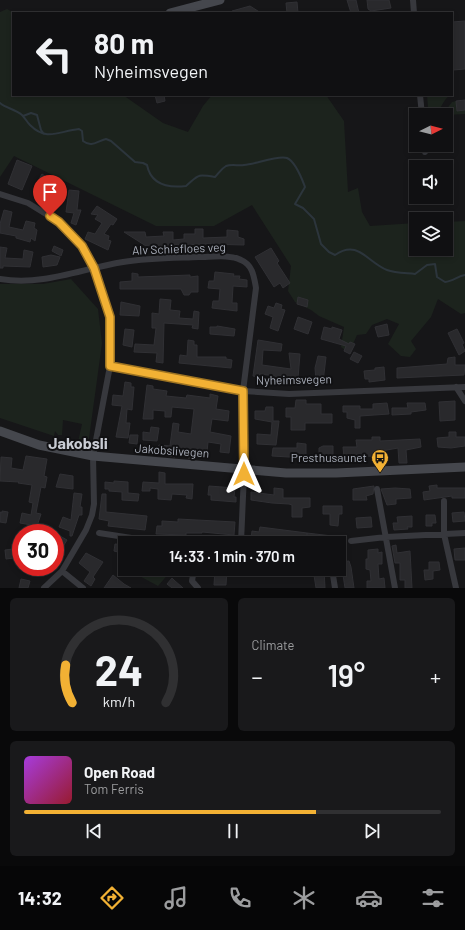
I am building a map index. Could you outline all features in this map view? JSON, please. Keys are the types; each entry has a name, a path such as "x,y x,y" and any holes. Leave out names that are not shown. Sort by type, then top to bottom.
{"street":[{"path":"174,12 220,0"},
{"path":"413,0 414,12"},
{"path":"420,96 421,108"},
{"path":"0,194 28,203 59,222 82,246 94,268 110,317 110,366 93,456 94,504 92,515 86,530 64,568"},
{"name":"Alv Schiefloes veg","path":"0,279 28,281 51,280 94,268 123,262 207,257 242,260 253,271 256,288 243,391 243,468 240,536"},
{"name":"Nyheimsvegen","path":"110,366 243,391 290,394 465,387"},
{"path":"456,387 465,401"},
{"name":"Jakobslivegen","path":"0,431 39,445 93,456 302,473 465,467"},
{"path":"377,489 395,588"},
{"path":"444,501 444,534 456,588"},
{"path":"351,542 386,537 465,533"},
{"path":"99,534 118,537"},
{"path":"64,573 83,588"},
{"path":"44,588 57,576"},
{"path":"193,576 192,581 198,588"},
{"path":"333,576 335,588"}],"shaded area":[{"path":"7,9 12,12 12,96 124,96 163,123 188,132 203,106 211,96 327,96 344,121 348,192 358,188 362,212 370,226 409,223 409,256 453,256 453,222 465,221 465,313 461,314 438,299 431,317 411,341 416,349 410,357 401,356 388,344 399,324 387,319 372,325 366,334 357,335 349,353 341,347 344,327 319,316 295,302 288,291 291,266 252,205 214,226 156,226 14,156 0,177 0,12"},
{"path":"427,96 450,96 440,108 429,108"},
{"path":"456,101 457,111 465,110 465,114 453,115 453,108 448,108 452,102"},
{"path":"71,279 98,309 102,343 88,446 78,442 82,424 63,420 62,435 58,435 55,431 54,436 0,418 0,284 43,284"},
{"path":"140,576 167,576 158,586"}],"building":[{"path":"347,0 356,0 359,12 351,12"},
{"path":"367,0 389,0 391,8 371,11 368,9"},
{"path":"297,2 298,12 287,12 286,3"},
{"path":"250,6 259,12 232,12"},
{"path":"465,21 465,69 453,70 453,22"},
{"path":"155,96 164,96 165,101 157,103"},
{"path":"465,100 465,110 457,111 456,101"},
{"path":"17,160 32,166 22,190 8,184"},
{"path":"42,174 48,178 50,176 57,180 44,202 36,197 44,185 38,181"},
{"path":"69,190 79,191 77,210 81,210 76,225 71,223 74,213 66,212"},
{"path":"97,206 117,219 113,225 111,224 104,234 109,236 108,240 111,241 108,250 85,239 88,232 95,234 102,223 95,219 98,215 91,214"},
{"path":"4,210 12,212 9,227 23,230 26,221 35,223 34,228 37,230 35,241 31,238 30,242 16,238 16,236 0,233 0,224"},
{"path":"195,229 203,229 203,238 227,237 227,230 238,231 238,237 244,239 244,245 207,244 146,246 124,232 145,232 146,237 164,236 163,232 173,232 173,240 184,239 184,234 195,234"},
{"path":"54,246 63,250 61,256 52,251"},
{"path":"0,247 7,248 5,258 23,259 24,250 33,252 30,267 3,266 3,268 0,268"},
{"path":"271,248 279,261 277,263 290,283 283,288 280,283 274,287 255,257"},
{"path":"51,255 60,257 57,265 43,267 42,257"},
{"path":"215,272 234,274 233,276 240,276 239,279 247,280 247,287 233,286 232,303 237,303 237,311 212,308 213,301 219,301 220,289 208,288 209,281 214,281"},
{"path":"132,273 138,274 138,277 198,276 198,292 191,292 189,295 184,295 181,289 120,289 120,282 132,281"},
{"path":"298,297 308,300 307,307 297,304"},
{"path":"160,299 171,300 170,310 180,311 179,318 193,319 194,311 199,312 198,329 192,328 193,325 164,323 163,363 156,362 157,353 134,352 135,344 154,345 156,328 152,328 152,313 159,314"},
{"path":"121,302 140,306 139,316 120,315"},
{"path":"276,303 282,305 281,309 285,310 278,331 270,328 273,317 265,314 268,306 274,308"},
{"path":"298,317 312,322 308,334 294,329"},
{"path":"387,324 389,335 378,337 375,327"},
{"path":"217,326 235,329 234,336 210,334 210,327"},
{"path":"324,327 332,329 332,327 342,330 339,339 349,344 350,342 355,344 350,354 344,351 346,346 321,339"},
{"path":"125,329 134,330 132,347 123,345"},
{"path":"457,329 464,343 462,344 465,351 459,355 448,333"},
{"path":"188,340 194,341 194,345 197,345 197,357 226,357 226,359 232,360 231,368 179,363 180,355 187,356"},
{"path":"258,340 282,344 281,351 263,350 262,365 291,369 289,353 300,354 296,385 289,384 289,379 275,378 275,376 260,374 258,377 253,376"},
{"path":"354,352 362,356 358,363 350,359"},
{"path":"318,356 326,357 323,382 316,381 315,368"},
{"path":"455,357 455,365 465,365 464,375 397,378 397,368 447,364 448,358"},
{"path":"384,367 385,380 369,382 369,379 365,379 364,371"},
{"path":"125,382 131,383 131,387 134,387 132,410 127,409 126,423 130,423 128,438 116,437 122,406 112,405 113,395 123,396"},
{"path":"147,385 153,386 153,389 167,391 166,396 186,398 187,395 210,398 210,394 218,396 216,409 229,411 228,421 212,419 210,432 231,436 229,453 220,452 221,444 208,442 207,452 197,451 196,459 188,458 189,449 177,448 175,457 158,454 159,445 170,446 173,423 179,424 178,432 191,434 194,409 172,407 171,417 165,417 165,411 153,410 153,419 143,419"},
{"path":"296,400 306,400 306,404 321,404 321,414 332,414 332,423 305,423 305,430 291,430 291,417 286,417 286,408 295,408"},
{"path":"455,401 455,420 440,421 439,402"},
{"path":"387,403 389,414 360,416 360,428 355,428 355,420 347,418 347,412 343,412 343,406 360,406 360,409 373,409 373,404"},
{"path":"407,403 425,403 426,410 411,412 411,414 392,415 392,408 408,408"},
{"path":"266,407 273,407 273,421 279,421 276,445 257,444 257,434 271,435 272,422 255,419 255,411 265,411"},
{"path":"151,427 159,428 157,441 143,440 143,432 150,433"},
{"path":"449,432 456,432 456,437 465,437 465,446 451,448 438,447 437,438 449,437"},
{"path":"130,435 138,435 137,444 129,443"},
{"path":"372,437 380,437 380,441 420,439 421,447 406,450 407,463 399,463 398,448 376,452 376,456 344,457 343,447 357,447 356,440 372,440"},
{"path":"297,443 306,444 306,458 272,456 273,448 297,448"},
{"path":"323,446 333,446 333,457 319,458 319,448"},
{"path":"26,456 47,459 44,476 47,477 45,488 41,487 36,513 41,514 38,524 20,523 22,513 31,515 33,503 29,502 32,485 18,483 19,482 0,481 1,457 12,458 11,468 23,470"},
{"path":"159,472 165,473 165,484 193,484 192,499 186,498 187,495 172,494 171,500 158,499 158,489 150,488 150,491 142,491 143,482 159,483"},
{"path":"60,474 73,476 73,489 56,487"},
{"path":"114,481 128,482 128,493 139,494 138,501 122,500 122,492 109,491 109,489 105,489 105,482 114,483"},
{"path":"437,485 437,488 465,488 465,498 452,498 452,496 424,500 423,492 430,491 429,486"},
{"path":"209,486 235,488 234,497 236,497 236,502 211,500 211,495 208,495"},
{"path":"374,486 373,494 366,496 367,500 353,500 353,489"},
{"path":"274,488 283,489 283,498 310,498 310,507 302,508 302,517 292,517 292,505 251,500 251,492 274,495"},
{"path":"381,489 410,489 411,498 396,499 396,504 387,505"},
{"path":"74,493 82,494 80,507 82,507 82,515 79,515 72,536 70,536 70,531 64,529 64,524 60,524 63,517 71,520"},
{"path":"102,494 106,494 106,512 147,516 145,530 108,526 109,521 99,519"},
{"path":"323,506 342,506 342,514 339,514 338,526 330,525 330,514 323,514"},
{"path":"2,511 8,512 6,523 0,522 0,512 2,513"},
{"path":"464,512 465,521 453,522 452,513"},
{"path":"426,515 435,515 436,523 432,523 432,526 426,526"},
{"path":"412,516 412,527 407,527 408,529 394,530 393,523 398,523 397,517"},
{"path":"371,517 372,527 357,528 356,518"},
{"path":"178,519 235,522 234,535 202,532 186,533 186,535 156,534 157,526 162,526 162,521 178,522"},
{"path":"260,527 307,533 306,536 251,536 252,531 259,532"},
{"path":"307,533 332,536 308,536"},
{"path":"64,538 67,540 64,545"},
{"path":"115,544 118,544 118,552 114,551"},
{"path":"396,545 397,553 410,551 412,588 405,588 405,580 400,580 400,563 395,563 392,546"},
{"path":"465,548 465,560 455,560 454,549"},
{"path":"12,549 12,558 6,559 5,550"},
{"path":"378,549 378,553 382,552 382,564 378,564 379,579 384,578 385,588 367,588 367,581 371,581 370,570 366,569 368,550"},
{"path":"86,553 103,562 93,577 95,579 91,586 84,581 90,572 79,563"},
{"path":"346,561 349,561 351,567 354,588 345,588 343,576 346,576"},
{"path":"429,562 439,562 440,570 433,571 433,579 425,580 424,570 429,570"},
{"path":"113,575 124,584 131,588 104,588"},
{"path":"215,576 227,576 226,585 214,585"},
{"path":"314,576 324,576 325,588 316,588"},
{"path":"172,578 183,588 172,588 167,584"},
{"path":"21,579 30,581 28,588 19,588"}],"waterway":[{"path":"0,103 19,113 30,125 42,133 53,134 79,129 82,131 83,141 86,143 92,144 106,139 111,141 135,162 147,165 152,177 167,186 186,186 198,176 215,177 228,165 244,165 283,157 287,158 296,167 305,187 295,204 303,208 314,219 321,244 329,252 335,255 350,249 362,254 387,270 401,273 415,274 427,265 435,264 437,277 445,282 465,275"},
{"path":"23,116 31,113 37,115 41,130 44,134"}],"place":[{"name":"Presthusaunet","path":"380,473"}],"district":[{"name":"Jakobsli","path":"78,443"}],"route":[{"path":"50,216 59,222 82,246 94,268 110,317 110,366 243,391 244,474"}]}
